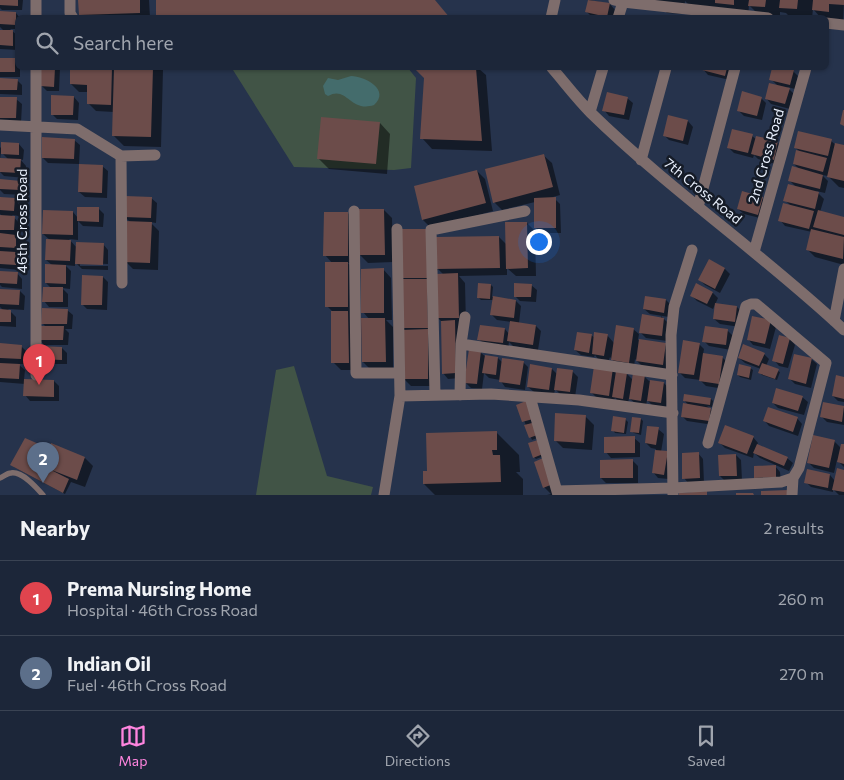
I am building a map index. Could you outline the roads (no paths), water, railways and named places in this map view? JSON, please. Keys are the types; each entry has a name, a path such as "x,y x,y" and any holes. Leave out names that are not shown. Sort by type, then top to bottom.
{"street":[{"path":"36,0 36,15"},
{"path":"70,0 72,15"},
{"path":"552,15 555,0"},
{"path":"618,15 619,1 681,13 715,15"},
{"path":"829,23 844,25"},
{"name":"46th Cross Road","path":"36,70 36,375"},
{"name":"7th Cross Road","path":"554,70 590,112 641,160 754,252 844,330"},
{"path":"590,112 602,70"},
{"path":"641,160 665,70"},
{"path":"698,207 734,70"},
{"name":"2nd Cross Road","path":"754,252 805,70"},
{"path":"0,124 77,129 121,156 155,155"},
{"path":"121,156 122,283"},
{"path":"354,211 356,373 399,373"},
{"path":"435,394 431,230 525,211"},
{"path":"384,495 400,396 397,229"},
{"path":"673,492 671,335 674,307 692,250"},
{"path":"834,321 844,269"},
{"path":"708,442 746,306 756,304 826,363 799,468 793,478 792,495"},
{"path":"460,395 461,344 466,317"},
{"path":"461,344 672,375"},
{"path":"400,396 491,394 579,400 673,414"},
{"path":"530,397 558,493 673,492 781,482 793,478"}],"lane":[{"path":"0,478 16,473 28,480 43,495"}],"place":[{"name":"Prema Nursing Home","path":"39,385"},
{"name":"Indian Oil","path":"43,483"}]}
